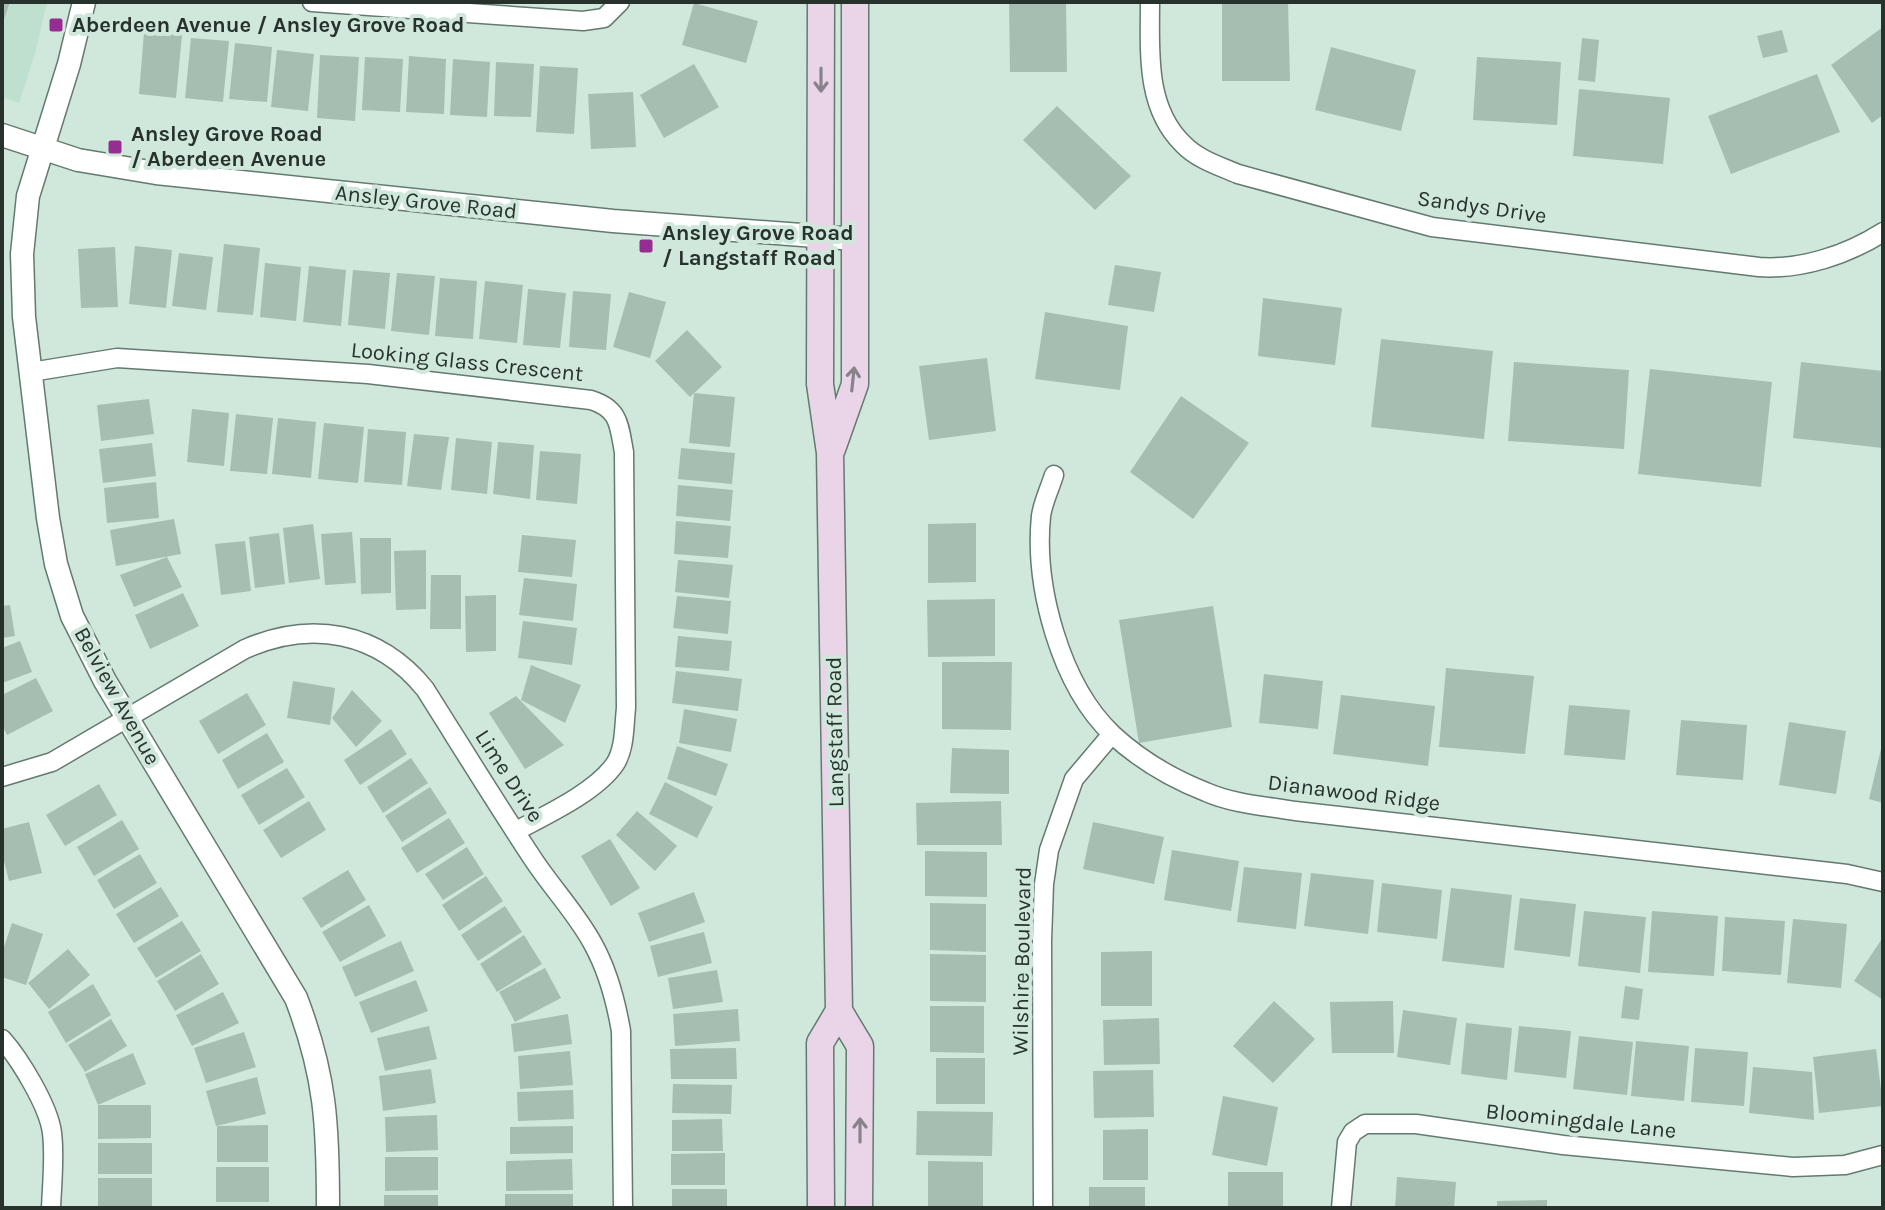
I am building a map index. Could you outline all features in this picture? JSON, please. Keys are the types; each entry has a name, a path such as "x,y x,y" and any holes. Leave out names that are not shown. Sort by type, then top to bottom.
{"main road":[{"name":"Langstaff Road","path":"821,2 820,384 830,453 839,1011 820,1043 821,1208"},
{"name":"Langstaff Road","path":"830,453 855,384 855,2"},
{"path":"839,1011 860,1046 859,1208"}],"street":[{"name":"Belview Avenue","path":"84,2 69,64 28,196 22,254 24,317 56,564 72,616 89,654 296,998 312,1039 326,1110 328,1208"},
{"path":"312,2 583,21 604,18 620,2"},
{"name":"Sandys Drive","path":"1150,2 1154,94 1166,122 1183,145 1208,162 1238,174 1432,227 1759,267 1783,269 1812,262 1869,241 1883,232"},
{"name":"Ansley Grove Road","path":"2,135 78,160 156,173 597,219 855,239"},
{"name":"Looking Glass Crescent","path":"31,372 117,358 368,374 581,399 605,405 614,413 624,452 626,708 623,740 616,762 598,781 516,831"},
{"name":"Dianawood Ridge","path":"1054,475 1041,514 1041,575 1048,613 1062,656 1085,698 1112,734 1151,764 1207,793 1252,804 1847,874 1883,882"},
{"name":"Lime Drive","path":"2,777 52,762 269,638 292,633 342,637 367,644 412,673 593,945 617,1006 622,1060 623,1208"},
{"name":"Wilshire Boulevard","path":"1043,1208 1042,941 1049,850 1074,779 1112,734"},
{"path":"2,1039 46,1111 52,1131 51,1208"},
{"name":"Bloomingdale Lane","path":"1341,1208 1347,1142 1353,1132 1365,1124 1416,1124 1563,1145 1793,1167 1845,1165 1883,1155"}],"shaded area":[{"path":"2,2 47,2 19,103 2,97"}],"building":[{"path":"2,2 10,2 2,25"},
{"path":"1009,2 1066,2 1067,72 1010,72"},
{"path":"1222,2 1288,2 1290,81 1222,81"},
{"path":"694,3 758,21 746,63 682,45"},
{"path":"1883,27 1883,115 1872,123 1831,65"},
{"path":"1782,30 1788,52 1763,58 1757,36"},
{"path":"144,32 182,35 176,98 139,94"},
{"path":"191,38 229,41 223,102 185,98"},
{"path":"1582,38 1599,40 1595,82 1578,80"},
{"path":"235,43 272,47 267,102 229,99"},
{"path":"1331,47 1416,70 1401,131 1315,110"},
{"path":"277,50 314,54 308,111 271,107"},
{"path":"320,55 359,57 355,121 317,118"},
{"path":"409,56 446,59 444,114 406,112"},
{"path":"365,57 403,59 400,112 362,110"},
{"path":"1477,57 1561,62 1557,125 1473,120"},
{"path":"453,59 490,62 487,117 450,115"},
{"path":"496,62 534,64 531,117 494,116"},
{"path":"694,64 719,107 664,138 640,95"},
{"path":"540,66 578,68 574,134 536,132"},
{"path":"1817,74 1840,132 1731,174 1708,116"},
{"path":"1579,89 1670,98 1663,164 1573,156"},
{"path":"633,92 636,147 591,149 588,94"},
{"path":"1057,106 1131,176 1095,210 1023,140"},
{"path":"224,244 260,248 253,315 217,312"},
{"path":"135,246 172,250 166,308 129,304"},
{"path":"115,247 118,307 81,308 78,249"},
{"path":"179,253 213,257 206,310 172,306"},
{"path":"265,263 301,267 296,321 260,317"},
{"path":"1115,265 1161,272 1154,312 1108,305"},
{"path":"309,266 346,270 341,326 303,322"},
{"path":"353,270 390,273 385,329 348,325"},
{"path":"397,273 435,276 429,335 391,331"},
{"path":"440,278 477,281 473,339 435,336"},
{"path":"485,281 523,285 517,343 479,339"},
{"path":"528,289 566,293 560,348 523,345"},
{"path":"573,291 611,294 606,350 569,347"},
{"path":"629,292 666,302 650,358 613,347"},
{"path":"1263,298 1342,308 1335,365 1258,356"},
{"path":"1045,312 1128,326 1120,390 1035,379"},
{"path":"687,330 722,367 690,397 655,361"},
{"path":"1381,339 1493,351 1484,439 1371,427"},
{"path":"987,358 996,431 929,440 919,366"},
{"path":"1514,362 1629,370 1624,449 1508,441"},
{"path":"1801,362 1883,371 1883,448 1793,438"},
{"path":"1650,369 1772,382 1761,487 1638,474"},
{"path":"694,393 735,397 730,447 689,443"},
{"path":"1181,396 1249,443 1193,519 1130,472"},
{"path":"149,399 154,434 101,441 97,405"},
{"path":"192,409 229,413 224,466 187,462"},
{"path":"236,414 273,418 267,474 230,471"},
{"path":"278,418 316,422 311,478 272,474"},
{"path":"324,423 364,427 358,483 318,479"},
{"path":"368,429 406,432 402,485 364,482"},
{"path":"414,434 449,437 441,490 407,486"},
{"path":"456,438 492,442 487,494 451,490"},
{"path":"498,442 534,445 530,499 493,494"},
{"path":"152,443 156,476 103,483 99,449"},
{"path":"681,448 735,453 732,484 678,479"},
{"path":"540,451 581,454 577,504 536,500"},
{"path":"156,482 159,518 107,523 104,488"},
{"path":"678,485 733,490 730,521 676,516"},
{"path":"174,519 181,554 116,566 110,530"},
{"path":"676,521 731,526 728,558 674,554"},
{"path":"976,523 976,582 928,583 928,524"},
{"path":"313,524 320,579 289,583 283,528"},
{"path":"352,532 356,583 325,585 321,534"},
{"path":"279,533 285,584 255,588 249,537"},
{"path":"522,535 576,540 572,577 518,572"},
{"path":"360,538 391,538 391,593 361,594"},
{"path":"245,541 251,591 221,595 215,544"},
{"path":"426,550 426,609 396,610 394,551"},
{"path":"167,557 182,587 134,607 120,575"},
{"path":"678,560 733,565 729,598 675,592"},
{"path":"431,575 461,575 461,629 430,629"},
{"path":"524,578 577,584 573,621 519,615"},
{"path":"183,593 199,626 150,649 135,615"},
{"path":"496,595 496,651 466,652 465,596"},
{"path":"677,596 731,601 728,634 673,628"},
{"path":"995,599 995,656 928,657 927,600"},
{"path":"10,605 15,636 2,638 2,606"},
{"path":"1213,606 1232,727 1139,743 1119,620"},
{"path":"523,621 577,628 572,665 518,658"},
{"path":"678,636 732,641 729,671 675,667"},
{"path":"20,641 32,672 2,683 2,648"},
{"path":"942,662 1012,662 1011,730 942,729"},
{"path":"531,665 581,685 565,723 521,700"},
{"path":"1446,668 1534,676 1525,754 1439,747"},
{"path":"676,671 742,679 738,711 672,703"},
{"path":"1264,674 1323,681 1318,729 1259,723"},
{"path":"36,678 53,711 7,735 2,725 2,695"},
{"path":"293,681 335,688 330,725 287,718"},
{"path":"352,690 382,721 356,747 332,718"},
{"path":"247,693 266,725 218,754 199,721"},
{"path":"1341,695 1435,706 1428,766 1333,754"},
{"path":"516,696 564,745 525,769 489,713"},
{"path":"1569,705 1630,710 1625,760 1564,755"},
{"path":"684,709 737,719 731,752 679,743"},
{"path":"1681,720 1747,725 1743,780 1676,775"},
{"path":"1789,722 1846,731 1836,794 1779,785"},
{"path":"391,729 407,754 360,785 344,760"},
{"path":"267,733 284,762 238,789 222,760"},
{"path":"1883,745 1883,803 1869,799"},
{"path":"677,746 728,764 716,796 667,779"},
{"path":"952,748 1009,750 1009,794 950,793"},
{"path":"411,758 428,783 383,813 367,787"},
{"path":"287,768 305,797 259,825 241,795"},
{"path":"665,782 713,807 697,838 649,814"},
{"path":"99,784 117,815 65,846 46,815"},
{"path":"430,787 447,813 402,842 385,816"},
{"path":"309,801 326,830 281,858 263,830"},
{"path":"1001,801 1002,845 917,845 916,803"},
{"path":"637,811 677,846 655,871 616,835"},
{"path":"449,818 465,843 417,873 401,848"},
{"path":"122,820 139,849 94,876 77,847"},
{"path":"29,822 42,873 9,881 2,853 2,829"},
{"path":"1093,822 1164,837 1154,884 1083,869"},
{"path":"610,839 640,888 611,906 581,856"},
{"path":"467,847 484,874 443,900 425,874"},
{"path":"1172,850 1239,861 1231,911 1164,900"},
{"path":"925,851 987,852 987,897 925,896"},
{"path":"140,854 157,883 114,909 97,880"},
{"path":"1244,867 1302,873 1296,929 1237,922"},
{"path":"348,870 366,900 321,928 302,898"},
{"path":"1311,873 1374,880 1368,934 1304,926"},
{"path":"486,876 503,901 459,931 442,905"},
{"path":"1382,883 1442,890 1437,939 1377,932"},
{"path":"161,887 179,916 134,943 116,914"},
{"path":"1451,888 1512,895 1504,968 1442,961"},
{"path":"694,892 705,922 649,942 638,913"},
{"path":"1520,898 1576,904 1570,957 1514,950"},
{"path":"930,903 986,904 986,952 930,950"},
{"path":"369,905 386,936 340,962 322,932"},
{"path":"505,906 522,932 478,961 461,935"},
{"path":"1584,911 1646,917 1640,973 1578,966"},
{"path":"1652,911 1718,916 1714,976 1648,972"},
{"path":"1725,917 1785,921 1781,975 1722,971"},
{"path":"1793,919 1847,924 1841,988 1787,983"},
{"path":"182,921 201,951 156,978 137,948"},
{"path":"12,923 43,934 26,985 2,977 2,953"},
{"path":"704,932 712,963 658,977 650,946"},
{"path":"524,935 542,964 497,992 480,964"},
{"path":"1883,937 1883,1000 1854,981"},
{"path":"401,941 414,971 355,997 342,967"},
{"path":"68,949 90,975 49,1009 28,983"},
{"path":"1152,951 1152,1006 1101,1006 1101,952"},
{"path":"201,954 219,984 175,1011 157,981"},
{"path":"930,954 986,955 986,1002 930,1001"},
{"path":"545,968 561,998 515,1022 499,992"},
{"path":"717,970 723,1002 673,1009 668,978"},
{"path":"416,980 428,1011 371,1033 359,1002"},
{"path":"93,984 111,1015 66,1043 48,1012"},
{"path":"1625,986 1643,989 1639,1020 1621,1018"},
{"path":"223,992 239,1023 192,1046 176,1015"},
{"path":"1274,1001 1315,1039 1273,1083 1233,1046"},
{"path":"1393,1001 1394,1053 1332,1053 1330,1002"},
{"path":"930,1006 984,1006 984,1053 930,1052"},
{"path":"738,1009 740,1041 675,1046 673,1014"},
{"path":"1403,1010 1457,1018 1450,1065 1397,1057"},
{"path":"568,1014 572,1044 514,1052 511,1024"},
{"path":"1159,1018 1160,1064 1104,1065 1103,1020"},
{"path":"111,1019 127,1046 85,1072 68,1045"},
{"path":"1466,1023 1512,1028 1507,1080 1461,1074"},
{"path":"429,1026 437,1059 385,1071 377,1038"},
{"path":"1519,1026 1571,1031 1566,1078 1514,1072"},
{"path":"244,1032 256,1067 206,1083 194,1048"},
{"path":"1579,1036 1633,1042 1627,1095 1573,1089"},
{"path":"1636,1041 1689,1046 1684,1101 1631,1096"},
{"path":"736,1048 737,1079 671,1079 670,1049"},
{"path":"1695,1048 1748,1052 1744,1106 1691,1102"},
{"path":"1876,1049 1883,1106 1819,1113 1813,1057"},
{"path":"570,1051 573,1085 520,1089 518,1056"},
{"path":"133,1053 146,1084 98,1105 85,1074"},
{"path":"936,1058 985,1058 985,1104 936,1104"},
{"path":"1753,1067 1812,1072 1814,1120 1749,1113"},
{"path":"431,1069 436,1103 383,1111 379,1076"},
{"path":"1153,1070 1154,1117 1094,1118 1093,1071"},
{"path":"257,1077 266,1114 216,1126 206,1091"},
{"path":"673,1084 732,1085 731,1114 672,1113"},
{"path":"573,1090 574,1119 518,1121 517,1092"},
{"path":"1223,1096 1278,1107 1267,1166 1212,1155"},
{"path":"98,1105 151,1105 151,1138 98,1139"},
{"path":"917,1111 993,1112 992,1156 916,1155"},
{"path":"437,1115 438,1150 386,1152 385,1117"},
{"path":"722,1119 723,1151 672,1151 672,1120"},
{"path":"268,1125 268,1162 217,1162 217,1126"},
{"path":"573,1126 573,1153 510,1154 510,1127"},
{"path":"1148,1129 1148,1180 1103,1180 1103,1130"},
{"path":"98,1143 152,1143 152,1174 98,1174"},
{"path":"725,1153 725,1185 671,1185 671,1154"},
{"path":"385,1157 438,1157 438,1190 385,1191"},
{"path":"572,1159 573,1190 506,1191 506,1161"},
{"path":"928,1161 983,1162 983,1208 928,1208"},
{"path":"216,1167 269,1167 269,1202 216,1202"},
{"path":"1228,1172 1283,1172 1283,1208 1228,1208"},
{"path":"1397,1177 1456,1182 1454,1208 1395,1208"},
{"path":"98,1178 152,1178 152,1208 98,1208"},
{"path":"1089,1187 1145,1187 1145,1208 1089,1208"},
{"path":"672,1189 727,1189 727,1208 672,1208"},
{"path":"505,1194 573,1194 573,1208 505,1208"},
{"path":"384,1195 438,1195 438,1208 384,1208"},
{"path":"1547,1200 1547,1208 1497,1208 1497,1201"}],"place":[{"name":"Aberdeen Avenue / Ansley Grove Road","path":"56,25"},
{"name":"Ansley Grove Road / Aberdeen Avenue","path":"115,147"},
{"name":"Ansley Grove Road / Langstaff Road","path":"646,246"}]}
